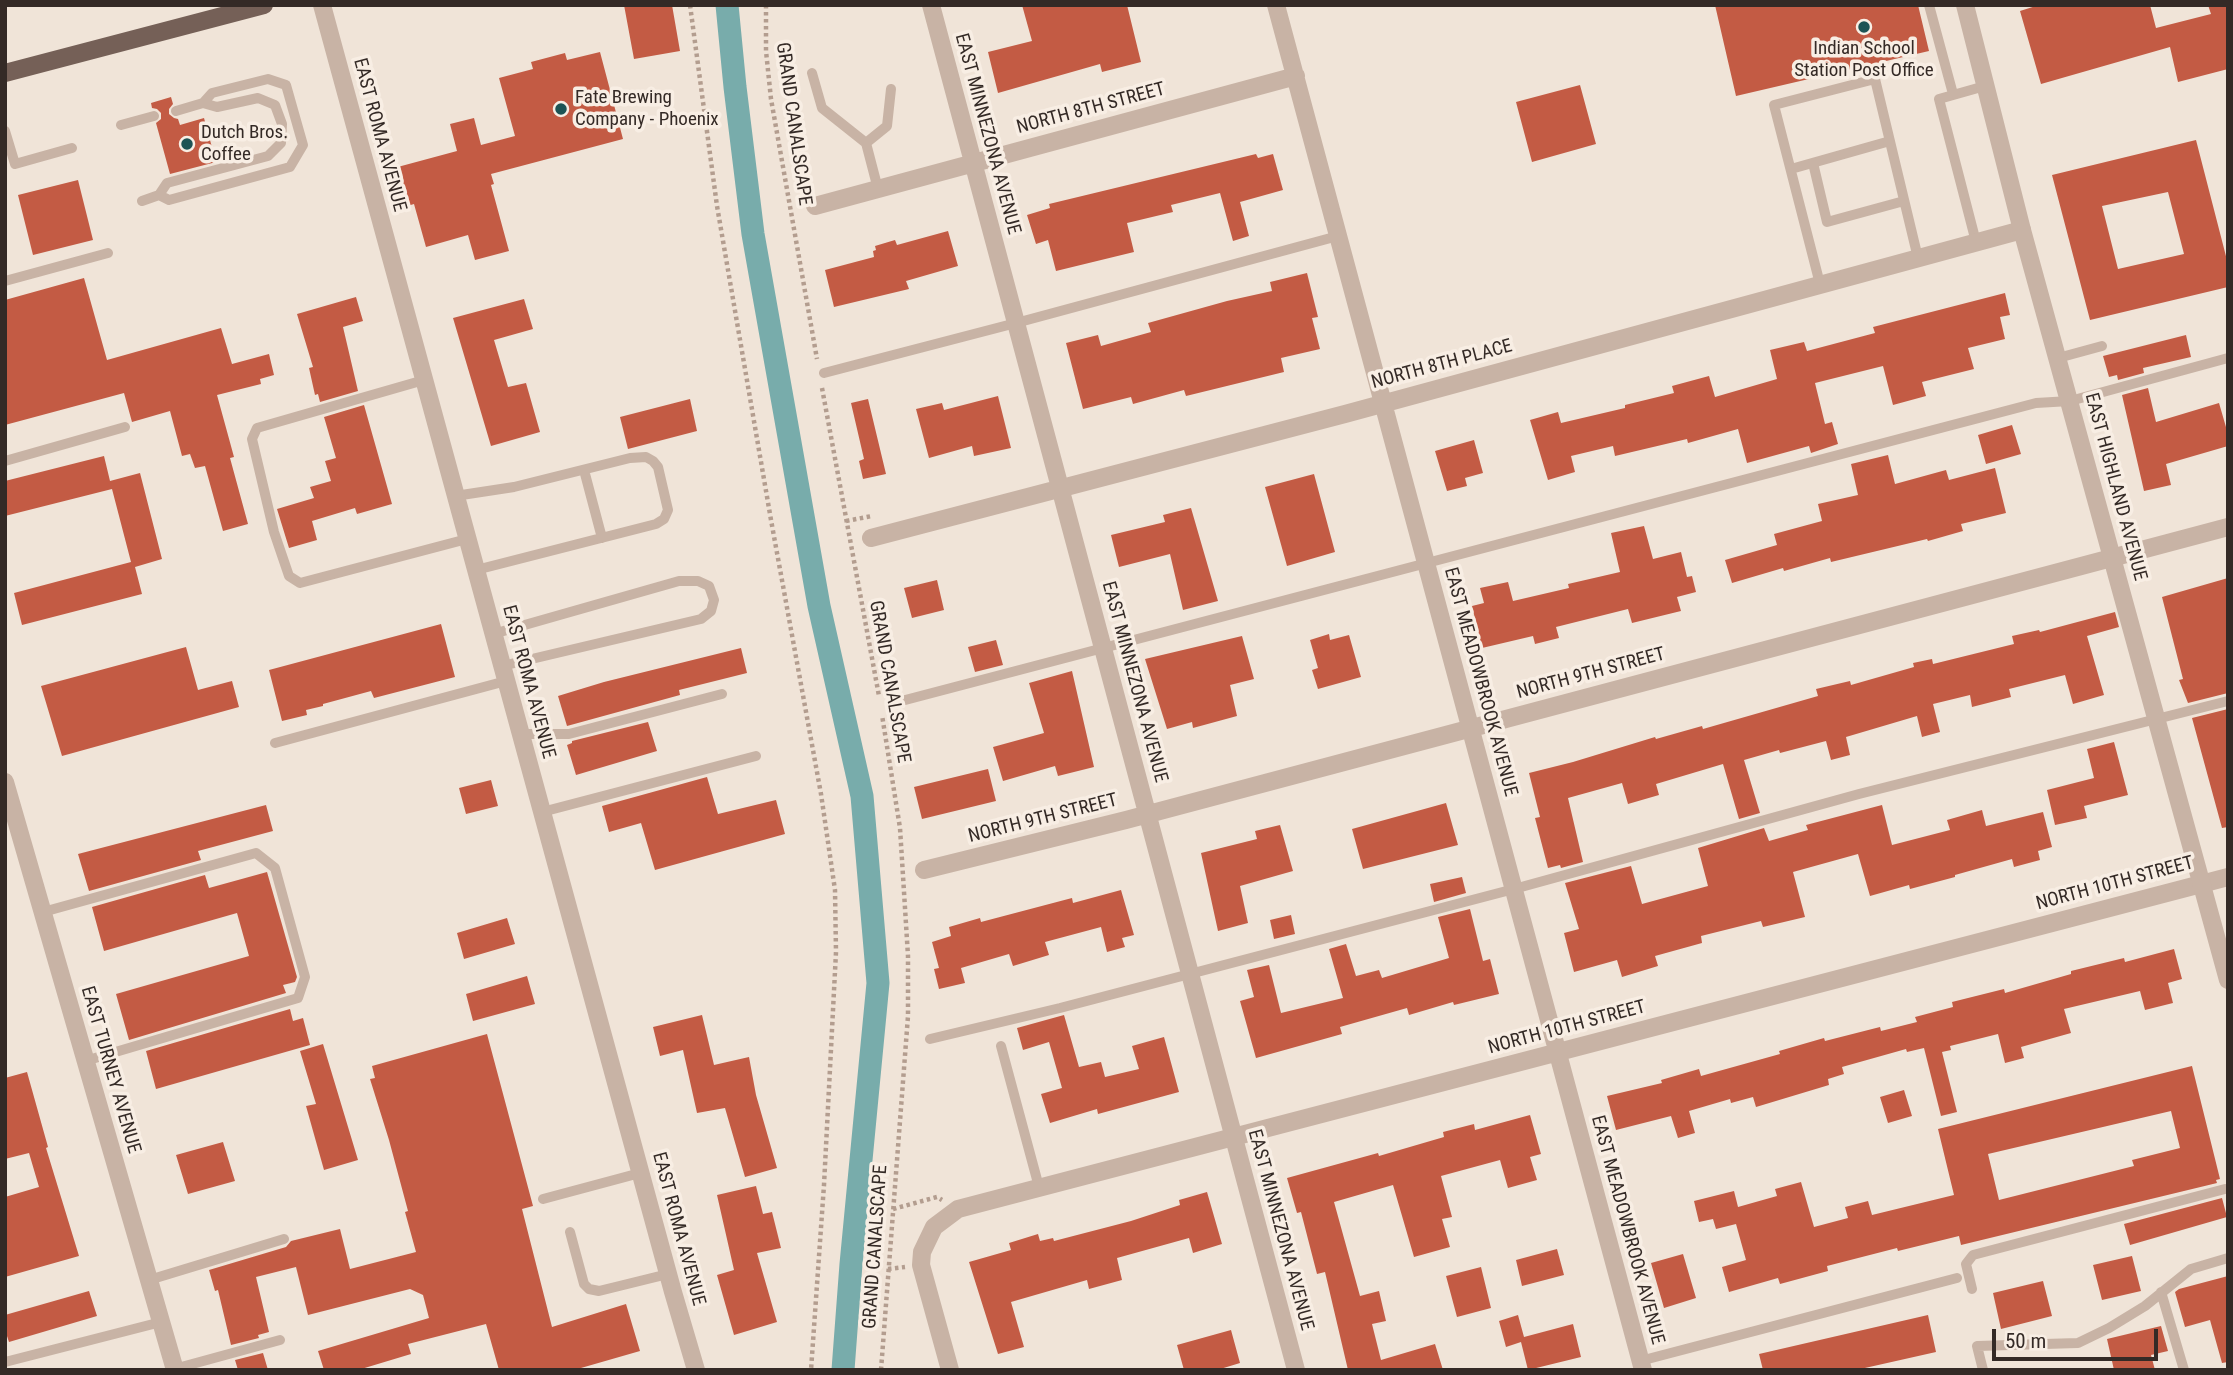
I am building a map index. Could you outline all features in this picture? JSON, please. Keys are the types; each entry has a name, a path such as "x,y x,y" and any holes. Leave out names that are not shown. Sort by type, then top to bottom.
{"main road":[{"path":"5,73 264,5"}],"street":[{"name":"EAST ROMA AVENUE","path":"322,5 668,1274 691,1369"},
{"name":"EAST MINNEZONA AVENUE","path":"931,5 1296,1370"},
{"name":"EAST MEADOWBROOK AVENUE","path":"1276,5 1642,1366"},
{"name":"EAST HIGHLAND AVENUE","path":"1965,5 2022,230 2228,980"},
{"name":"NORTH 8TH STREET","path":"815,206 1296,76"},
{"name":"NORTH 8TH PLACE","path":"872,538 2022,230"},
{"name":"NORTH 9TH STREET","path":"923,870 1147,814 2228,527"},
{"name":"EAST TURNEY AVENUE","path":"5,782 174,1369"},
{"name":"NORTH 10TH STREET","path":"950,1370 921,1265 927,1238 941,1220 958,1209 2228,877"}],"lane":[{"path":"1929,5 1953,94"},
{"path":"812,73 822,108 866,143 878,189"},
{"path":"159,195 170,200 290,167 303,145 286,85 268,79 212,93 203,103 176,111"},
{"path":"1821,285 1774,105 1875,79 1918,258"},
{"path":"1976,242 1939,99 1985,86"},
{"path":"866,143 887,125 891,89"},
{"path":"142,201 159,195 167,183 268,156 281,143 282,124 275,105 258,98 217,107 203,103"},
{"path":"121,125 154,116"},
{"path":"5,131 15,164 72,148"},
{"path":"1791,169 1890,141"},
{"path":"1813,163 1827,222 1904,201"},
{"path":"821,374 1338,236"},
{"path":"5,281 108,253"},
{"path":"2058,358 2102,346"},
{"path":"890,704 2036,403 2070,401 2228,358"},
{"path":"424,380 257,428 252,439 274,532 289,576 300,583 467,539"},
{"path":"5,461 125,427"},
{"path":"455,496 514,487 630,458 646,457 657,467 667,510 664,519 656,524 476,570"},
{"path":"584,470 602,538"},
{"path":"275,743 504,673 701,619 711,611 714,600 709,586 698,581 680,581 493,634"},
{"path":"520,734 569,734 722,694"},
{"path":"930,1039 1514,890 1859,794 2228,701"},
{"path":"542,812 756,756"},
{"path":"43,912 256,853 275,868 305,977 298,998 86,1061"},
{"path":"1002,1046 1039,1187"},
{"path":"543,1199 640,1173"},
{"path":"1972,1289 1966,1265 1973,1255 2225,1189"},
{"path":"570,1232 584,1284 589,1289 599,1290 668,1274"},
{"path":"149,1280 284,1239"},
{"path":"1983,1370 1977,1346 2078,1343 2145,1306 2191,1269 2228,1258"},
{"path":"1642,1366 1957,1278"},
{"path":"2161,1292 2184,1370"},
{"path":"5,1362 160,1322"},
{"path":"174,1369 281,1340"}],"path":[{"path":"690,5 718,206 821,793 835,890 836,952 811,1370"},
{"name":"GRAND CANALSCAPE","path":"766,5 766,51 771,99 900,828 908,956 908,1016 881,1370"},
{"path":"893,1209 937,1197 958,1209"}],"building":[{"path":"624,5 672,5 680,51 634,59"},
{"path":"1022,5 1127,5 1141,62 1102,72 1100,64 998,93 988,52 1032,41"},
{"path":"1715,5 1918,5 1929,51 1736,96"},
{"path":"2039,5 2150,5 2156,28 2211,14 2208,5 2228,5 2228,69 2178,82 2170,47 2041,84 2020,11"},
{"path":"600,52 623,139 491,174 494,184 491,185 509,251 475,260 468,235 426,247 414,204 404,207 394,168 457,151 450,124 474,118 481,145 515,136 499,78 533,69 531,62 565,53 567,60"},
{"path":"1580,85 1596,144 1532,162 1516,102"},
{"name":"Dutch Bros. Coffee","path":"171,97 173,104 169,114 178,119 180,125 204,118 216,162 170,174 156,123 161,119 161,113 152,108 151,103"},
{"path":"2196,140 2228,264 2228,287 2090,320 2052,175","holes":["2168,192 2184,254 2118,269 2102,206"]},
{"path":"1256,154 1258,158 1273,154 1283,190 1240,202 1249,236 1233,241 1220,193 1171,205 1173,212 1127,223 1134,252 1056,271 1048,240 1036,244 1027,215 1050,208 1049,204"},
{"path":"78,180 93,240 33,255 18,195"},
{"path":"948,231 958,266 906,281 909,289 834,307 825,270 874,257 875,246 895,240 897,245"},
{"path":"1307,273 1318,317 1312,318 1320,349 1281,358 1284,372 1186,396 1184,390 1133,404 1131,397 1083,409 1066,343 1098,335 1101,346 1151,332 1148,323 1272,291 1270,282"},
{"path":"84,278 107,360 221,328 232,364 269,354 274,375 260,379 261,384 217,395 248,524 223,531 205,466 195,468 190,454 182,456 170,411 132,422 124,393 5,425 5,300"},
{"path":"2005,293 2010,315 2000,317 2005,339 1968,348 1974,369 1922,382 1926,396 1893,405 1883,366 1815,383 1825,424 1832,422 1838,444 1811,453 1809,446 1747,463 1738,429 1688,443 1687,439 1615,456 1613,446 1571,456 1575,472 1548,480 1530,420 1558,412 1561,423 1625,408 1625,405 1674,393 1672,386 1709,376 1715,397 1777,379 1770,350 1804,342 1807,351 1875,333 1873,327"},
{"path":"356,297 363,321 343,327 358,391 320,402 318,394 315,395 309,368 313,367 297,314"},
{"path":"524,299 533,329 494,340 508,387 526,383 540,432 491,446 453,318"},
{"path":"2186,335 2191,357 2143,368 2144,373 2118,380 2117,375 2109,377 2103,356"},
{"path":"2148,388 2156,422 2219,403 2228,434 2228,446 2166,464 2171,485 2144,491 2122,395"},
{"path":"998,396 1011,448 974,456 972,446 929,458 916,409 942,403 944,410"},
{"path":"690,399 697,431 628,449 620,417"},
{"path":"868,399 886,474 863,479 859,461 864,459 851,403"},
{"path":"364,405 392,504 357,514 355,508 312,521 317,540 289,548 277,509 314,498 310,487 331,481 325,461 336,458 324,417"},
{"path":"2012,425 2021,454 1986,464 1978,435"},
{"path":"1474,440 1483,473 1465,478 1467,486 1447,491 1435,451"},
{"path":"1888,455 1895,484 1946,470 1949,480 1995,468 2006,513 1961,524 1963,531 1928,541 1927,539 1831,562 1830,558 1784,571 1783,568 1732,583 1725,560 1777,545 1774,534 1822,521 1818,504 1858,495 1851,464"},
{"path":"104,456 110,481 140,473 162,559 135,567 142,594 22,625 14,593 131,562 112,489 5,516 5,481"},
{"path":"1314,474 1335,552 1287,566 1265,487"},
{"path":"1191,508 1218,601 1183,610 1170,554 1119,567 1111,535 1165,522 1163,515"},
{"path":"1644,526 1653,559 1681,552 1687,577 1692,576 1696,592 1677,597 1681,611 1632,623 1628,609 1556,627 1559,638 1535,644 1533,636 1482,648 1472,606 1484,603 1480,588 1508,582 1513,601 1569,588 1568,584 1620,572 1611,533"},
{"path":"2228,578 2228,693 2188,703 2179,680 2183,679 2162,597"},
{"path":"937,580 944,610 912,618 904,588"},
{"path":"2115,612 2119,627 2087,636 2104,695 2073,704 2065,675 2009,689 2011,697 1972,707 1970,695 1933,704 1940,732 1922,737 1917,716 1846,737 1850,755 1831,760 1826,741 1744,760 1760,813 1739,819 1723,764 1656,784 1659,795 1628,804 1622,783 1568,798 1583,862 1561,868 1560,865 1548,868 1535,818 1540,817 1529,773 1655,737 1656,739 1702,726 1703,729 1818,696 1816,689 1850,681 1851,685 1914,667 1913,663 1932,659 1933,664 2014,644 2012,636 2039,630 2040,632"},
{"path":"441,624 455,677 374,698 371,691 323,704 306,710 307,715 282,721 269,670"},
{"path":"1329,634 1330,640 1349,635 1361,677 1318,689 1312,670 1318,668 1310,640"},
{"path":"1242,636 1254,679 1230,685 1237,716 1193,728 1192,722 1167,729 1145,659"},
{"path":"996,640 1003,665 975,672 968,647"},
{"path":"186,647 198,690 232,681 239,707 62,756 41,686"},
{"path":"741,648 747,673 679,690 680,695 567,726 558,696"},
{"path":"1072,671 1094,767 1058,776 1055,766 1003,781 993,747 1044,733 1029,683"},
{"path":"2228,709 2228,827 2222,828 2192,718"},
{"path":"648,722 657,751 576,775 567,745 572,741"},
{"path":"2114,742 2128,795 2084,806 2087,818 2055,825 2047,790 2094,778 2087,749"},
{"path":"988,769 996,801 922,819 914,787"},
{"path":"707,777 718,814 776,800 785,834 655,870 641,823 609,832 602,806"},
{"path":"491,780 498,806 466,814 459,788"},
{"path":"1446,803 1458,845 1363,869 1352,829"},
{"path":"266,805 273,831 198,851 201,860 89,891 78,854"},
{"path":"1882,805 1892,845 1950,830 1947,820 1982,810 1986,826 2043,812 2052,847 2038,851 2040,860 2014,867 2012,859 1910,889 1909,885 1870,896 1858,854 1793,872 1805,917 1763,927 1761,921 1701,936 1702,943 1655,956 1658,966 1622,977 1617,960 1574,972 1564,933 1579,929 1565,883 1631,866 1642,904 1708,886 1698,848 1764,828 1769,841 1808,830 1806,825"},
{"path":"1280,825 1293,871 1240,886 1248,923 1218,931 1201,853 1257,839 1255,831"},
{"path":"267,872 297,977 295,982 283,985 286,993 129,1040 116,994 249,956 237,913 104,951 92,907 205,875 209,888"},
{"path":"1462,877 1466,893 1434,902 1430,884"},
{"path":"1121,890 1134,935 1122,938 1125,947 1107,952 1101,927 1045,942 1049,955 1013,966 1009,954 961,968 965,983 939,989 934,969 939,968 932,942 951,936 949,927 980,918 981,922 1072,898 1073,903"},
{"path":"1470,909 1483,961 1490,959 1499,994 1454,1005 1453,1002 1409,1015 1407,1008 1340,1027 1342,1034 1256,1058 1240,1001 1254,997 1247,970 1269,965 1281,1013 1343,998 1329,949 1346,944 1356,976 1379,970 1382,978 1449,958 1438,917"},
{"path":"1291,915 1295,934 1274,939 1270,920"},
{"path":"507,918 515,944 464,959 457,933"},
{"path":"2174,949 2182,979 2168,983 2173,1003 2145,1010 2140,991 2064,1009 2071,1033 2021,1047 2024,1058 2005,1063 1998,1034 1950,1046 1951,1050 1942,1052 1957,1112 1941,1116 1924,1048 1907,1052 1906,1049 1842,1067 1844,1074 1828,1079 1829,1085 1756,1107 1753,1097 1731,1103 1730,1099 1689,1111 1695,1133 1678,1138 1671,1116 1616,1130 1607,1096 1662,1083 1661,1080 1699,1069 1701,1076 1780,1054 1779,1051 1824,1038 1825,1041 1880,1027 1881,1031 1917,1022 1915,1017 1953,1007 1952,1002 2004,989 2005,993 2071,974 2071,971 2124,958 2125,962"},
{"path":"527,976 535,1004 473,1021 466,994"},
{"path":"290,1009 293,1021 303,1018 310,1045 156,1089 146,1051"},
{"path":"702,1015 714,1065 749,1057 756,1095 777,1168 745,1177 725,1108 697,1113 683,1050 660,1056 653,1027"},
{"path":"1064,1015 1079,1067 1101,1062 1105,1077 1139,1069 1132,1046 1164,1037 1179,1092 1098,1114 1097,1109 1050,1123 1041,1094 1062,1088 1049,1042 1023,1050 1017,1028"},
{"path":"487,1034 533,1206 522,1209 552,1327 626,1304 640,1351 574,1370 499,1370 486,1324 408,1344 411,1354 358,1370 324,1370 318,1351 429,1318 423,1295 410,1289 308,1315 296,1267 256,1277 269,1332 258,1335 259,1338 231,1345 218,1290 215,1291 209,1270 286,1247 291,1241 340,1229 350,1269 416,1252 405,1212 408,1211 370,1079 375,1078 372,1066"},
{"path":"323,1044 358,1160 324,1170 306,1106 316,1104 300,1051"},
{"path":"2192,1066 2220,1179 2216,1180 2217,1183 1961,1245 1959,1236 1898,1251 1897,1248 1827,1266 1828,1271 1780,1284 1778,1278 1729,1292 1722,1267 1746,1260 1736,1224 1716,1229 1713,1219 1699,1222 1694,1201 1734,1191 1738,1207 1777,1196 1775,1189 1801,1182 1814,1227 1848,1218 1845,1207 1868,1201 1872,1215 1954,1195 1938,1129","holes":["2171,1111 2180,1148 2132,1160 2134,1166 1999,1200 1988,1154"]},
{"path":"27,1072 48,1147 46,1148 79,1256 5,1277 5,1197 39,1187 29,1153 5,1159 5,1078"},
{"path":"1904,1090 1912,1116 1888,1123 1880,1097"},
{"path":"1530,1115 1541,1154 1530,1157 1537,1180 1508,1188 1500,1160 1441,1176 1452,1217 1442,1219 1450,1247 1414,1257 1393,1185 1334,1202 1360,1296 1379,1291 1386,1321 1372,1324 1381,1360 1435,1344 1443,1370 1348,1370 1325,1272 1317,1274 1301,1212 1297,1213 1287,1178 1444,1137 1443,1132 1474,1124 1475,1130"},
{"path":"223,1142 235,1181 188,1194 176,1155"},
{"path":"756,1186 763,1214 772,1212 781,1248 757,1253 777,1322 734,1335 717,1275 734,1270 717,1195"},
{"path":"1207,1192 1222,1244 1193,1253 1189,1238 1117,1258 1122,1280 1089,1289 1087,1280 1011,1302 1024,1347 998,1354 969,1262 1011,1250 1009,1243 1038,1234 1040,1241 1053,1238 1054,1241 1131,1221 1180,1205 1179,1200"},
{"path":"2222,1198 2227,1217 2130,1245 2124,1224"},
{"path":"1557,1249 1564,1275 1522,1286 1516,1260"},
{"path":"1683,1254 1696,1298 1664,1308 1651,1263"},
{"path":"2132,1256 2141,1291 2102,1300 2093,1265"},
{"path":"1481,1267 1491,1308 1457,1317 1446,1276"},
{"path":"2228,1276 2228,1362 2222,1363 2210,1320 2185,1327 2175,1292"},
{"path":"2043,1281 2052,1316 2001,1329 1993,1293"},
{"path":"89,1291 97,1316 9,1342 5,1330 5,1315"},
{"path":"1518,1315 1524,1337 1573,1324 1581,1357 1528,1370 1521,1342 1506,1347 1499,1321"},
{"path":"1928,1315 1936,1352 1856,1370 1763,1370 1759,1354"},
{"path":"2161,1326 2168,1351 2151,1355 2155,1370 2114,1370 2107,1339"},
{"path":"1231,1330 1240,1363 1217,1370 1184,1370 1177,1345"},
{"path":"263,1353 268,1370 238,1370 235,1360"}],"waterway":[{"path":"727,5 753,234 819,606 862,796 878,983 843,1370"}],"place":[{"name":"Indian School Station Post Office","path":"1864,27"},
{"name":"Fate Brewing Company - Phoenix","path":"561,109"},
{"name":"Dutch Bros. Coffee","path":"187,144"}]}
